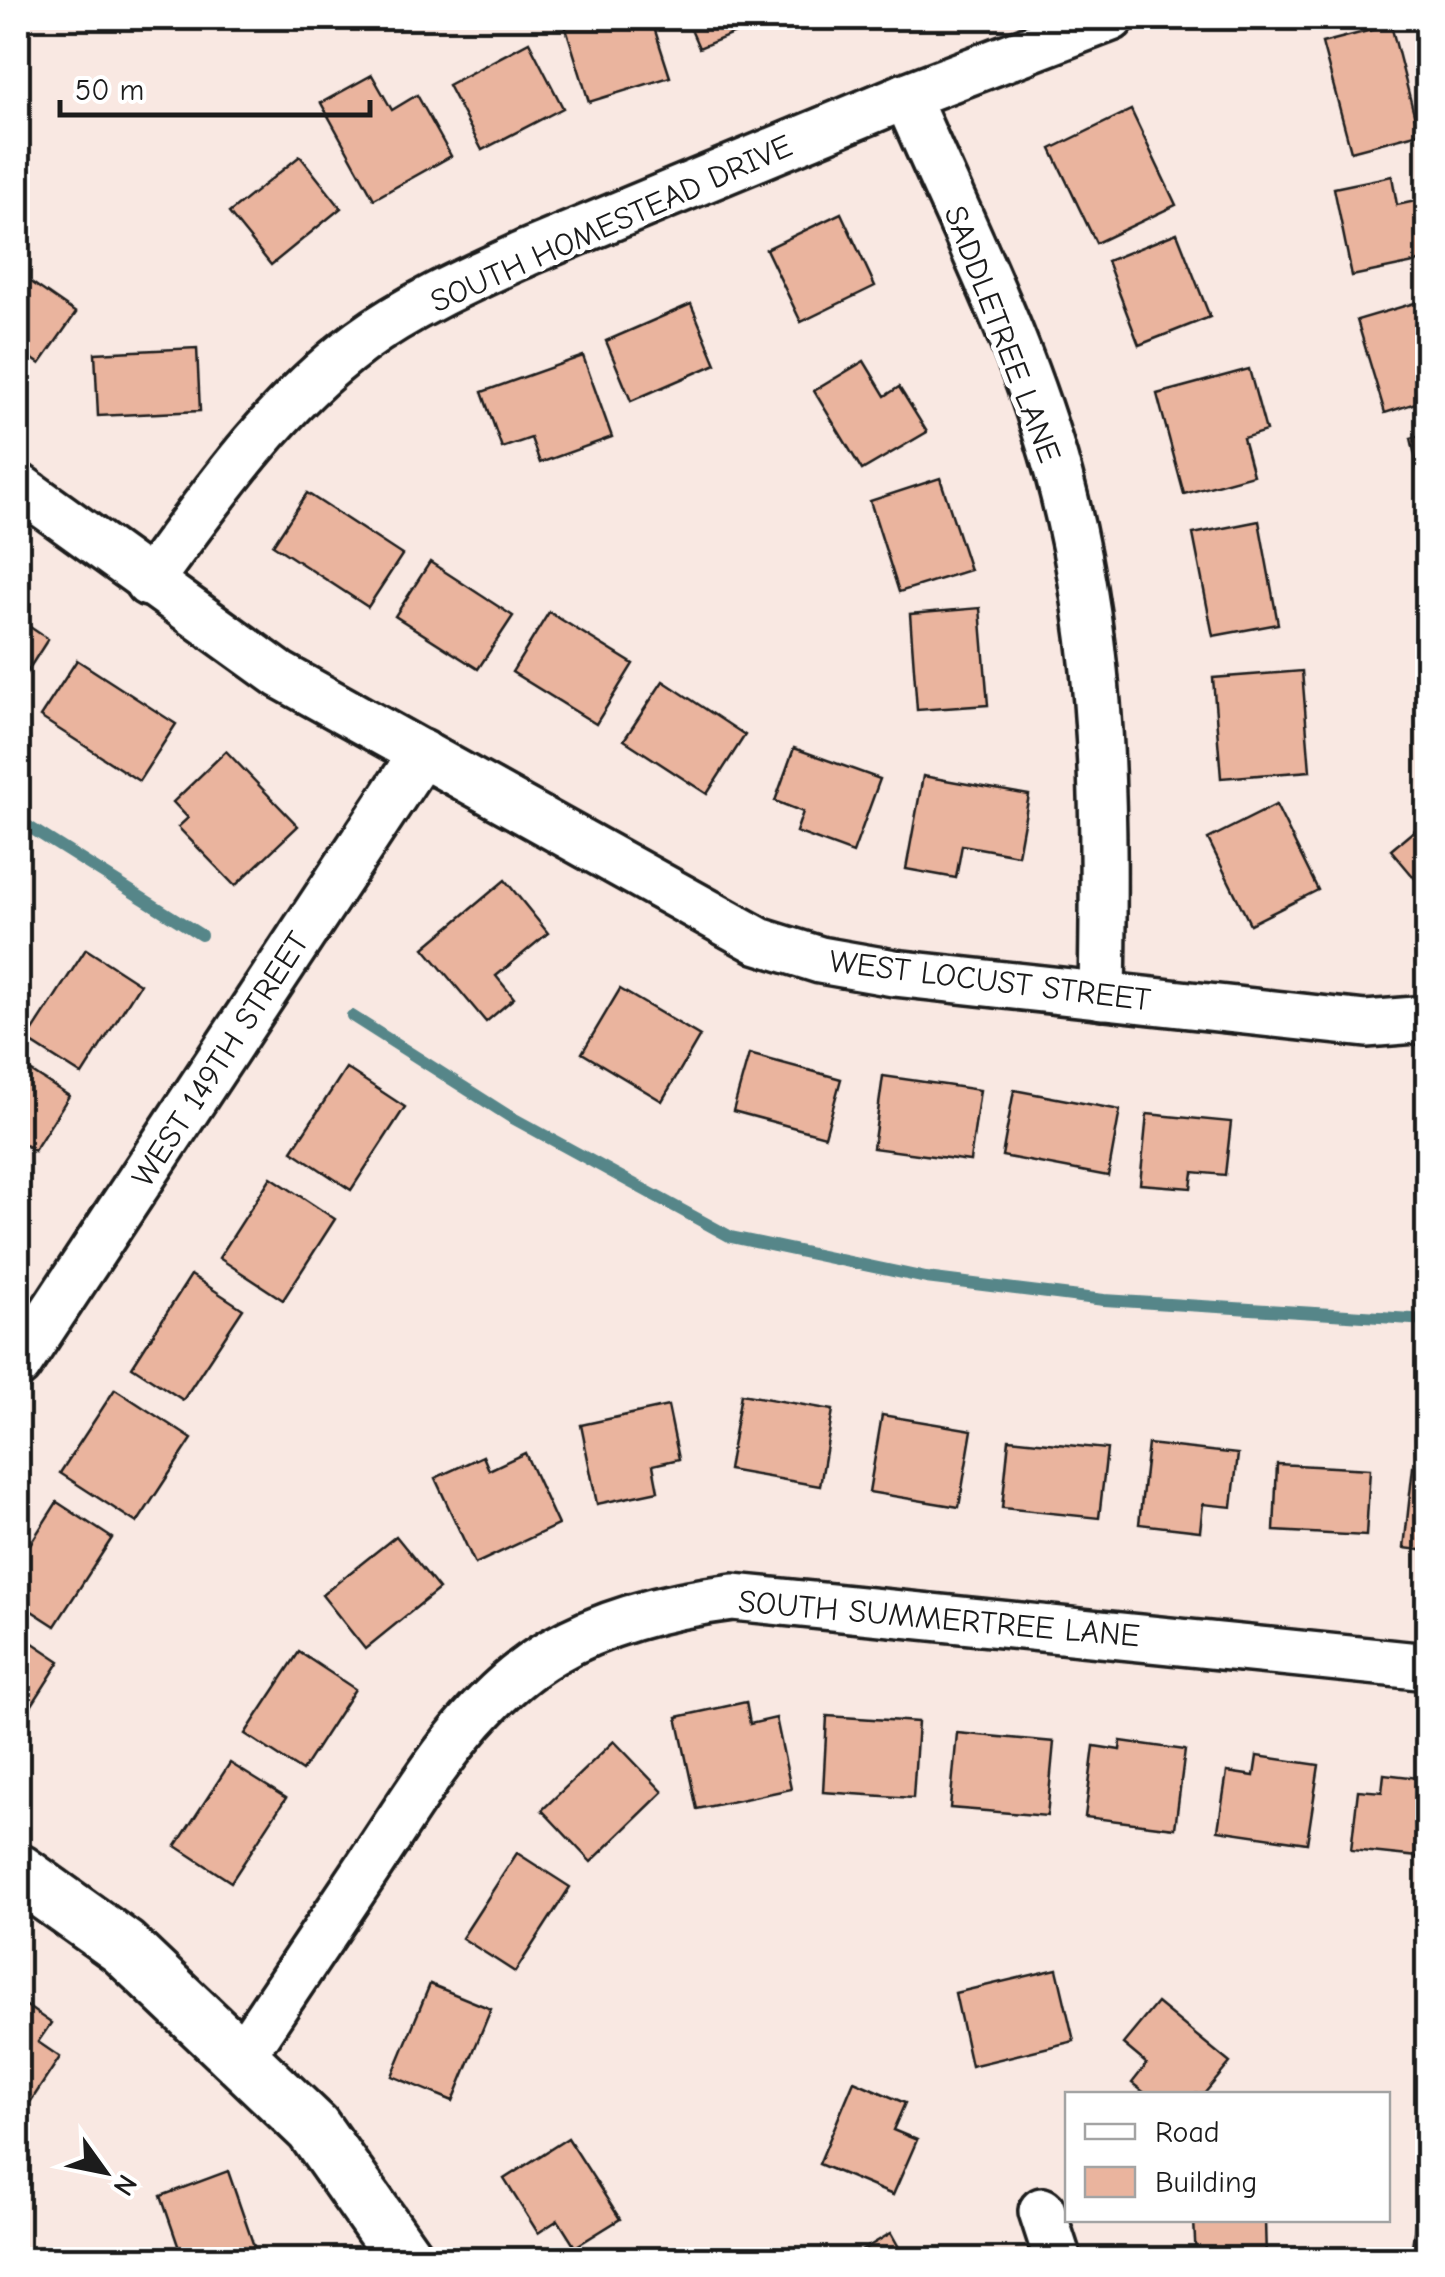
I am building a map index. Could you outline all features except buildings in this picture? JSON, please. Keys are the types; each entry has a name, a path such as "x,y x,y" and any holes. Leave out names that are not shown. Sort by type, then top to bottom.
{"street":[{"name":"SOUTH HOMESTEAD DRIVE","path":"148,583 243,457 294,400 361,341 498,266 906,96 1111,18"},
{"name":"SADDLETREE LANE","path":"906,96 1017,352 1058,474 1084,582 1099,686 1106,801 1102,996"},
{"name":"WEST LOCUST STREET","path":"18,486 148,583 280,674 759,941 820,960 894,973 1366,1024 1428,1019"},
{"name":"WEST 149TH STREET","path":"18,1365 422,753"},
{"name":"SOUTH SUMMERTREE LANE","path":"241,2057 466,1727 518,1676 552,1652 634,1616 672,1605 733,1597 1428,1667"},
{"path":"18,1872 123,1946 241,2057 338,2158 406,2260"},
{"path":"1042,2211 1058,2260"}],"waterway":[{"path":"18,820 201,935"},
{"path":"352,1016 509,1116 731,1237 926,1278 1104,1300 1428,1320"}]}
